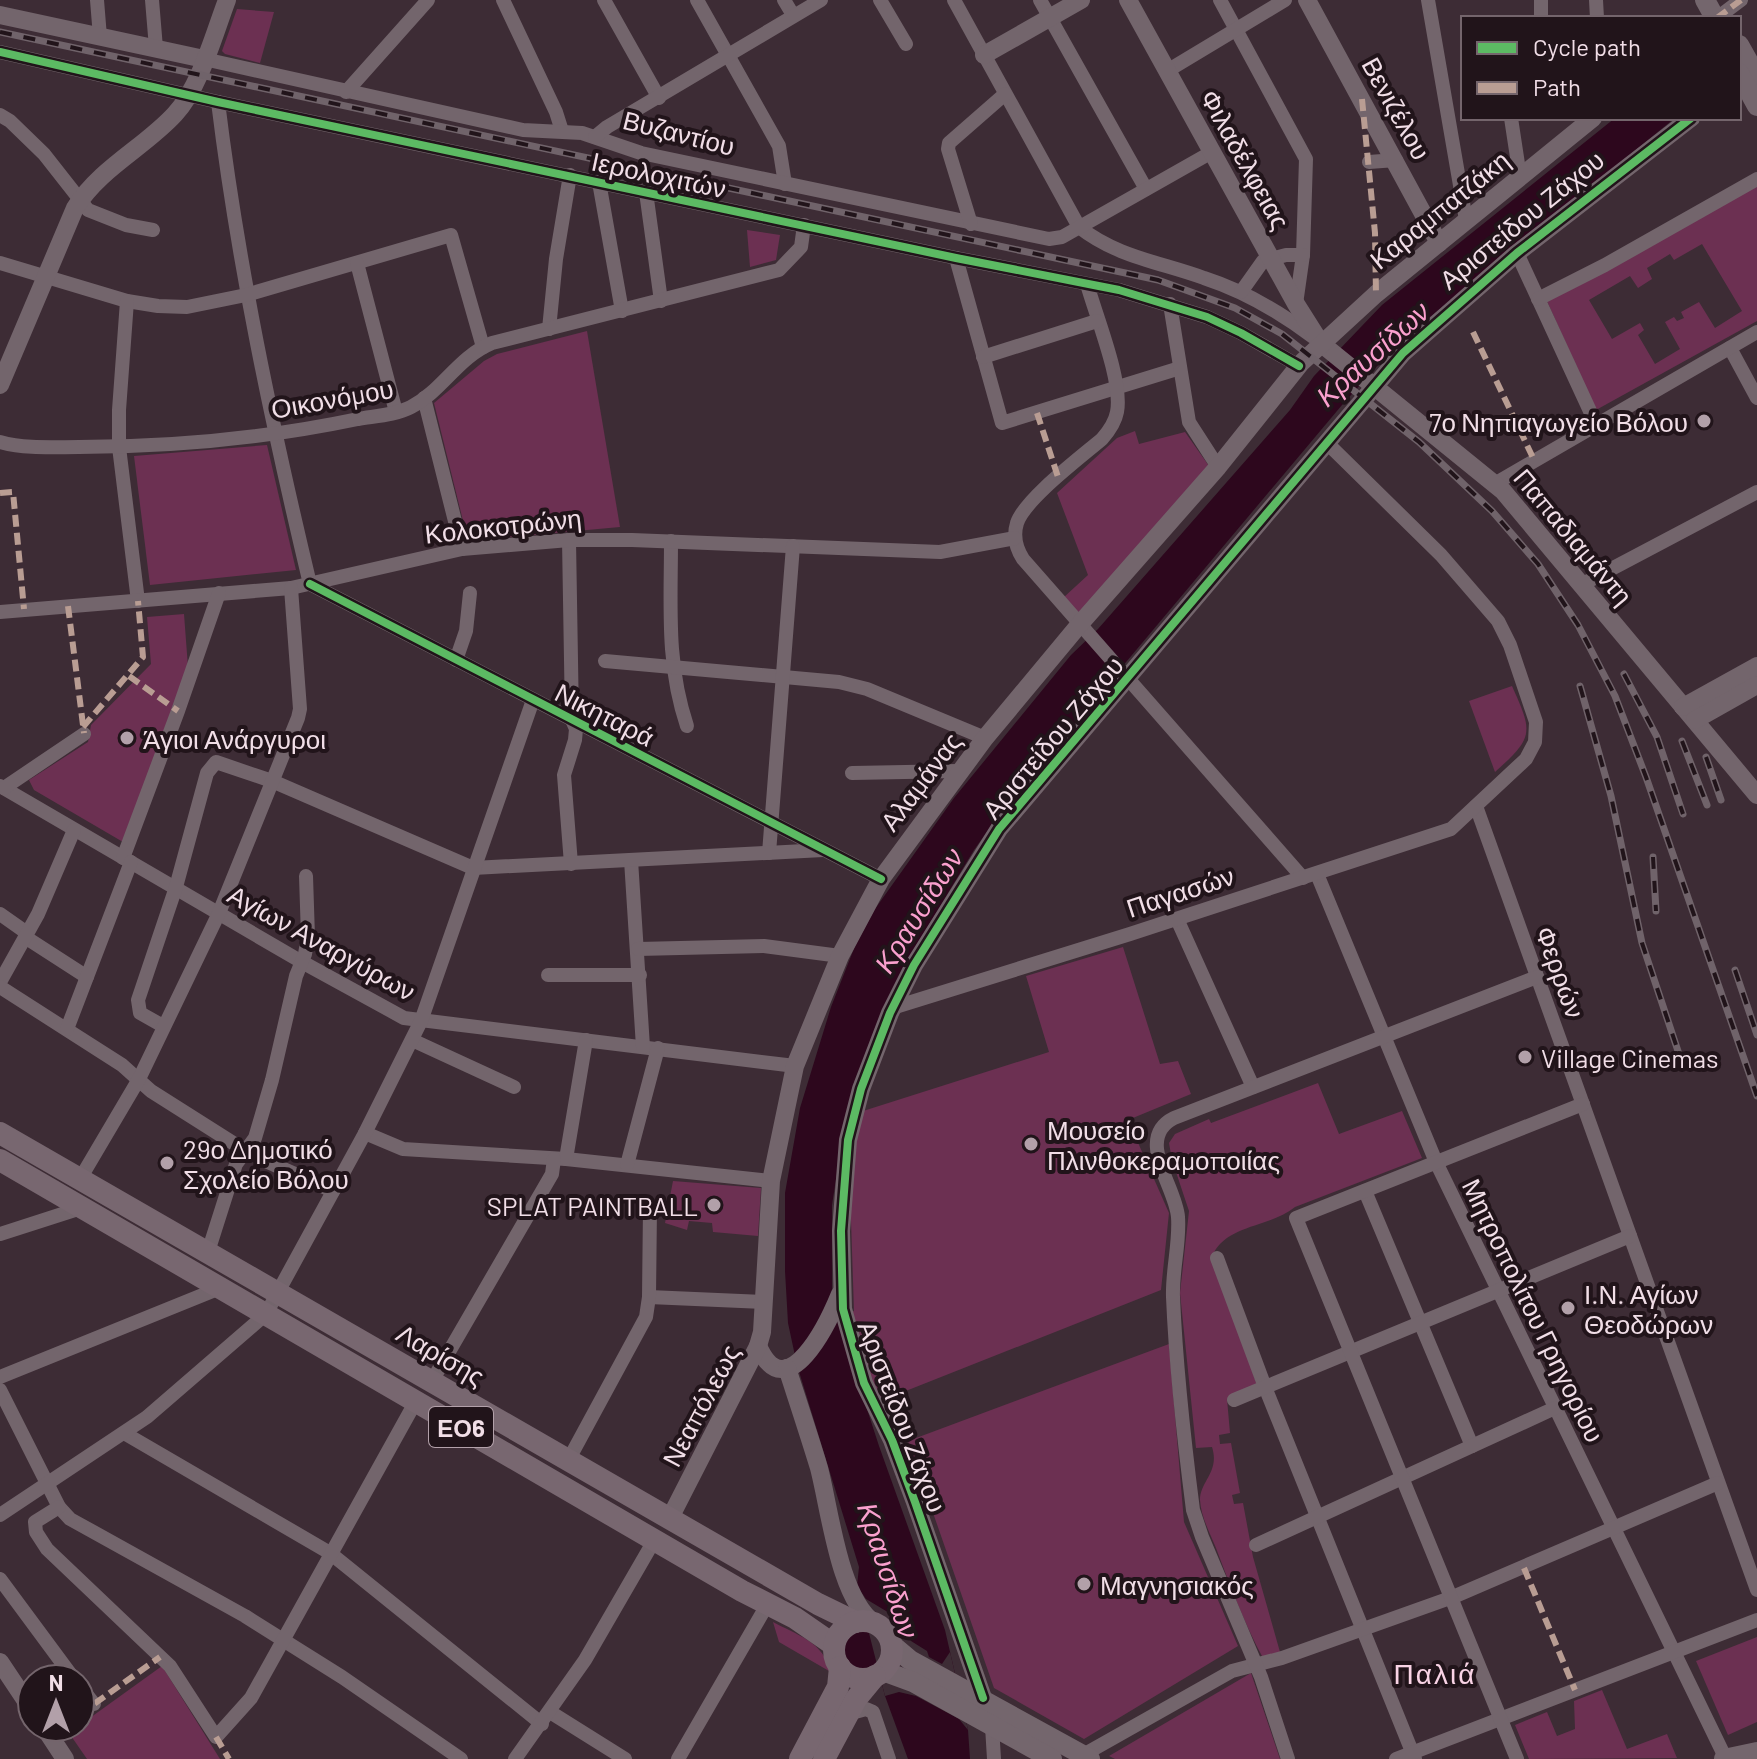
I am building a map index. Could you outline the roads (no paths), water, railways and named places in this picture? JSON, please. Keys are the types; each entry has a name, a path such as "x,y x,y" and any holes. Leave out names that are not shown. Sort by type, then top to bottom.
{"main road":[{"path":"1747,71 1757,106"},
{"name":"Λαρίσης","path":"0,1133 818,1604 865,1620"},
{"name":"Λαρίσης","path":"0,1160 767,1605 795,1618 834,1645"},
{"path":"865,1620 840,1632 834,1645 835,1659 840,1667 856,1678 879,1674 901,1676 1052,1759"},
{"name":"ΕΟ6","path":"865,1620 885,1631 891,1644"},
{"path":"891,1644 910,1660 1086,1757"},
{"path":"824,1759 848,1714 890,1659 891,1644"},
{"path":"800,1759 838,1687 840,1667"},
{"path":"1725,1759 1757,1752"}],"street":[{"path":"97,0 100,37"},
{"path":"152,0 156,48"},
{"path":"0,385 7,348 45,278 79,201 95,182 175,114 189,94 227,0"},
{"path":"346,92 428,0"},
{"path":"503,0 562,131"},
{"path":"604,0 659,98"},
{"path":"697,0 779,146 785,184"},
{"path":"784,0 793,15"},
{"path":"595,137 821,0"},
{"path":"880,0 906,44"},
{"path":"954,0 1079,227 1122,253 1206,278 1241,292 1293,322 1324,346"},
{"path":"1040,0 1146,189"},
{"path":"984,55 1081,0"},
{"name":"Φιλαδέλφειας","path":"1128,0 1296,304 1324,346"},
{"path":"1220,0 1306,159 1303,255 1296,304"},
{"path":"1167,71 1285,0"},
{"name":"Βενιζέλου","path":"1307,0 1439,243"},
{"path":"1428,0 1466,220"},
{"path":"1719,16 1741,0"},
{"name":"Βυζαντίου","path":"0,15 523,130 562,131 595,137 641,153 1049,239 1062,237 1212,152"},
{"name":"Ιερολοχιτών","path":"0,52 218,102 1119,290 1170,304 1241,333 1299,366"},
{"path":"971,224 948,149 949,143 1005,94"},
{"path":"218,102 246,295 274,434 310,584"},
{"path":"0,115 44,154 88,210 108,219 153,230"},
{"path":"1511,120 1520,177"},
{"name":"Καραμπατζάκη","path":"1324,346 1466,220 1591,120"},
{"name":"Αριστείδου Ζάχου","path":"983,1698 892,1440 864,1383 838,1300 842,1192 850,1131 861,1089 892,1008 914,965 999,829 1327,443 1370,384 1517,253 1688,120"},
{"path":"1369,162 1396,160"},
{"path":"549,329 556,259 570,175"},
{"path":"1538,299 1757,179"},
{"path":"599,182 622,311"},
{"path":"646,192 661,301"},
{"name":"Οικονόμου","path":"0,442 48,447 119,447 274,434 396,412 410,408 424,398 463,361 483,347 779,270 801,247 804,225"},
{"path":"0,263 127,301 187,307 246,295 451,235 483,347"},
{"path":"1517,253 1596,424"},
{"path":"1241,292 1259,264 1271,259 1303,255"},
{"path":"956,258 1002,423 1180,368"},
{"path":"357,263 396,412"},
{"path":"1015,538 1016,525 1023,512 1102,439 1112,426 1117,410 1117,387 1087,284"},
{"path":"127,301 119,447 138,601"},
{"path":"1170,304 1192,431 1218,467"},
{"path":"983,357 1097,321"},
{"path":"1496,483 1757,332"},
{"name":"Αλαμάνας","path":"758,1346 764,1302 771,1181 795,1066 840,956 881,879 985,738 1218,467 1299,366 1324,346"},
{"name":"Παπαδιαμάντη","path":"1324,346 1496,483 1757,795"},
{"path":"1730,348 1757,398"},
{"path":"424,398 462,549"},
{"path":"1327,443 1462,577 1498,621 1510,645 1534,715 1535,739 1523,762 1476,806"},
{"path":"1581,585 1757,492"},
{"name":"Κολοκοτρώνη","path":"0,612 291,588 462,549 569,540 940,552 1015,538"},
{"name":"Μητροπολίτου Γρηγορίου","path":"1015,538 1023,559 1126,680 1310,876 1383,1035 1436,1162 1725,1759"},
{"path":"569,540 572,720 576,729 564,775 571,864"},
{"path":"671,541 672,666 676,693 687,726"},
{"path":"769,853 793,546"},
{"name":"Νικηταρά","path":"310,584 881,879"},
{"path":"80,1179 139,1079 219,913 296,724 300,709 291,588"},
{"path":"67,1029 219,593"},
{"path":"456,660 467,624 470,593"},
{"path":"605,661 839,682 867,689 985,738"},
{"path":"1689,713 1757,666"},
{"path":"1689,713 1757,685"},
{"path":"0,1515 147,1417 266,1314 365,1133 421,1021 533,700"},
{"path":"2,787 84,734"},
{"path":"163,1026 140,1013 138,1005 212,764 221,762 272,781 473,868 823,850"},
{"path":"852,773 958,771"},
{"name":"Αγίων Αναργύρων","path":"2,787 387,1011 404,1018 795,1066"},
{"name":"Παγασών","path":"892,1008 1451,829 1476,806"},
{"name":"Φερρών","path":"1476,806 1757,1590"},
{"path":"74,830 0,984 139,1079 151,1091 260,1160 333,1191"},
{"path":"627,1165 651,1048 640,975 631,860"},
{"path":"208,1252 236,1164 255,1138 272,1080 296,976 307,944 306,876"},
{"path":"0,914 87,977"},
{"path":"1177,919 1253,1087"},
{"path":"638,949 764,946 840,956"},
{"path":"548,975 640,975"},
{"path":"1288,1759 1256,1663 1206,1548 1193,1510 1174,1312 1173,1277 1178,1215 1157,1150 1158,1131 1169,1120 1537,977"},
{"path":"412,1040 514,1087"},
{"path":"432,1381 560,1159 586,1040"},
{"path":"1517,1759 1296,1218 1583,1104"},
{"path":"365,1133 403,1149 560,1159 771,1181"},
{"path":"1365,1191 1472,1446"},
{"path":"569,1459 646,1317 650,1207"},
{"path":"0,1234 81,1208"},
{"path":"1234,1400 1630,1236"},
{"path":"1217,1258 1265,1387 1413,1756"},
{"path":"0,1377 220,1288"},
{"path":"649,1297 764,1302"},
{"path":"838,1300 807,1355 792,1367 845,1577 865,1620"},
{"name":"Νεαπόλεως","path":"670,1518 758,1346 769,1363 792,1367"},
{"path":"0,1390 59,1507 79,1527 245,1616 342,1677 461,1759"},
{"path":"59,1507 37,1519 34,1527 53,1557 170,1666 216,1737 244,1708 285,1641 330,1553 416,1401"},
{"path":"1256,1545 1555,1408"},
{"path":"124,1433 330,1553 546,1718 622,1758"},
{"path":"1086,1757 1228,1673 1278,1659 1453,1597 1718,1483"},
{"path":"515,1759 585,1660 655,1539"},
{"path":"0,1579 62,1663"},
{"path":"678,1759 767,1605"},
{"path":"1396,1759 1413,1756 1757,1620"},
{"path":"0,1662 16,1686"},
{"path":"848,1714 866,1709 873,1712 889,1759"},
{"path":"992,1726 994,1759"}],"water":[{"name":"Κραυσίδων","path":"1613,120 1673,120 1398,343 1342,405 1006,805 974,850 905,964 845,1121 832,1205 832,1291 840,1326 879,1446 945,1630 968,1730 970,1759 908,1759 877,1665 854,1667 844,1654 848,1639 868,1630 857,1586 859,1567 797,1365 788,1323 785,1193 800,1108 831,1007 855,946 875,909 954,798 1071,655 1098,629 1290,410 1314,376 1382,305"}],"railway":[{"path":"0,32 1158,280 1235,308 1282,334 1419,442 1492,511 1538,564 1578,625 1615,696 1646,777 1757,1096"},
{"path":"1624,674 1657,737 1683,814"},
{"path":"1580,686 1611,796 1642,943 1680,1057"},
{"path":"1682,741 1707,805"},
{"path":"1706,757 1721,800"},
{"path":"1653,857 1656,911"},
{"path":"1735,970 1757,1035"}],"place":[{"name":"7ο Νηπιαγωγείο Βόλου","path":"1704,421"},
{"name":"Άγιοι Ανάργυροι","path":"127,738"},
{"name":"Village Cinemas","path":"1525,1057"},
{"name":"Μουσείο Πλινθοκεραμοποιίας","path":"1031,1144"},
{"name":"29ο Δημοτικό Σχολείο Βόλου","path":"167,1163"},
{"name":"SPLAT PAINTBALL","path":"714,1205"},
{"name":"Ι.Ν. Αγίων Θεοδώρων","path":"1568,1308"},
{"name":"Μαγνησιακός","path":"1084,1584"}],"district":[{"name":"Παλιά","path":"1435,1673"}]}
